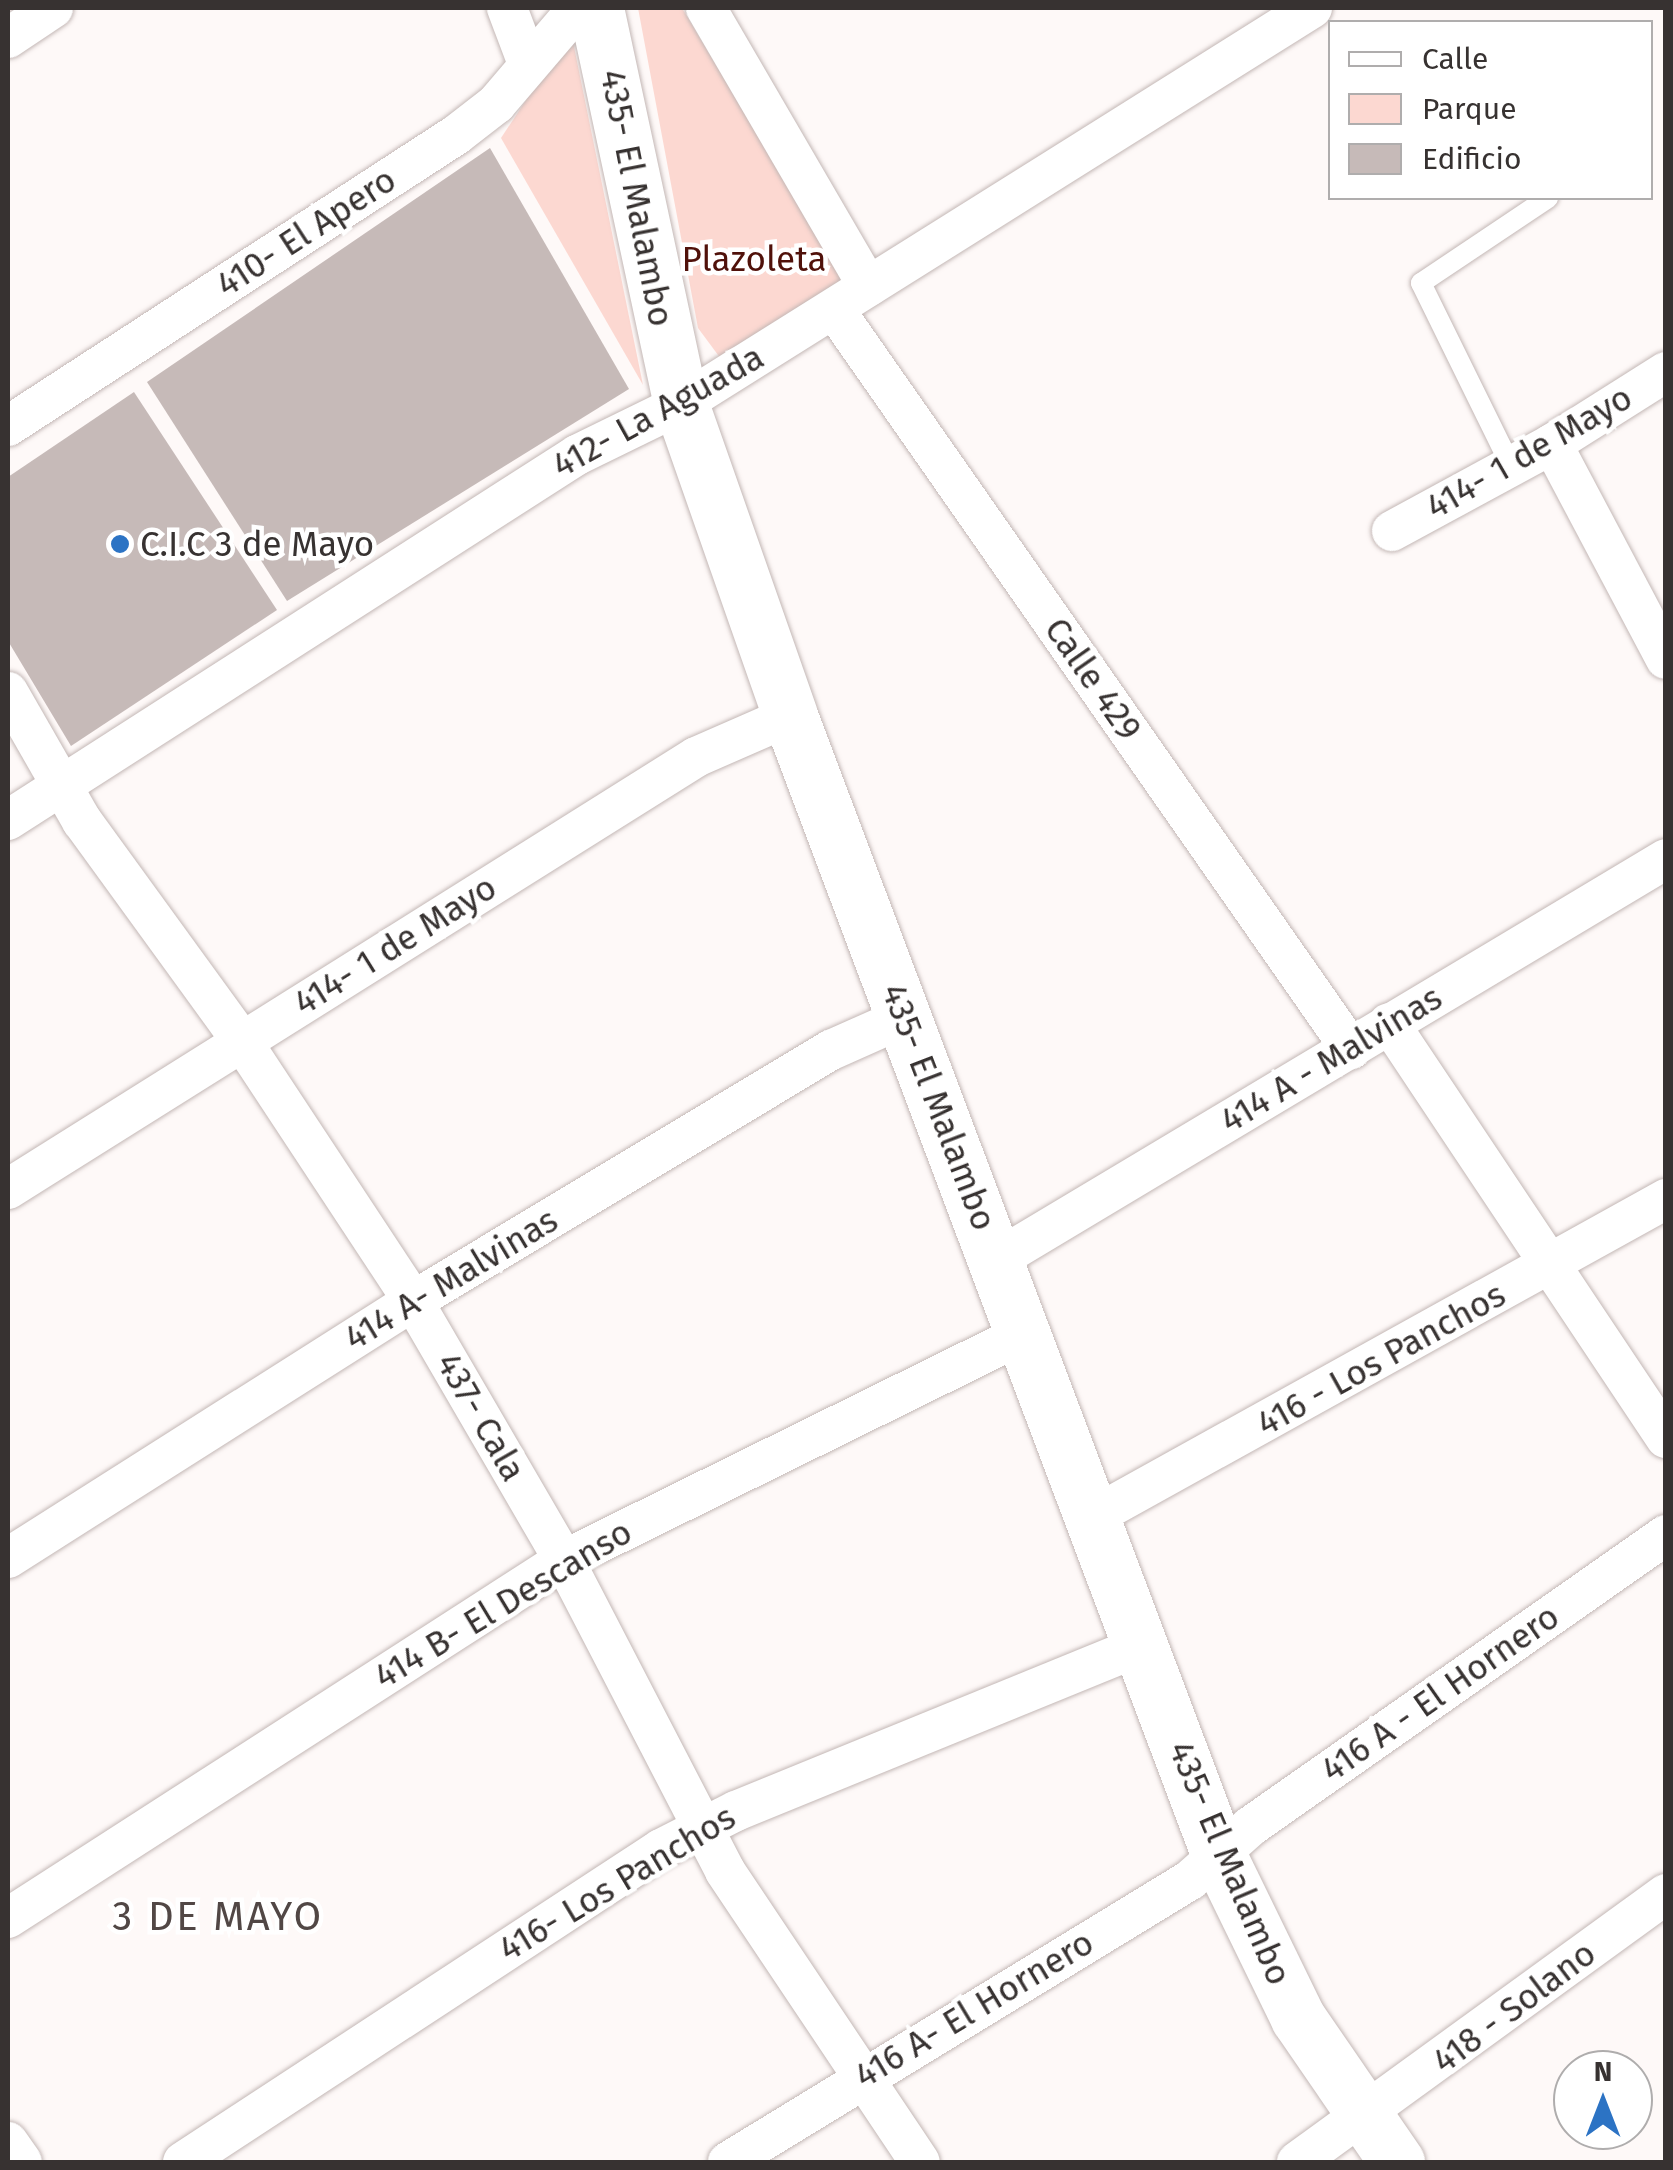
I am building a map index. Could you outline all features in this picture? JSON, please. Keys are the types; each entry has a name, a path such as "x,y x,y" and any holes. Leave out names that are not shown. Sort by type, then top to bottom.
{"main road":[{"name":"435- El Malambo","path":"596,8 681,404 790,716 1220,1858 1276,1979 1363,2120 1397,2162"}],"street":[{"path":"8,38 53,8"},
{"path":"507,8 528,64"},
{"name":"410- El Apero","path":"8,426 456,136 496,104 578,8"},
{"path":"706,8 868,286"},
{"name":"412- La Aguada","path":"8,820 576,455 681,404 1312,8"},
{"name":"Calle 429","path":"834,308 1351,1049"},
{"name":"414- 1 de Mayo","path":"1392,530 1552,444 1666,372"},
{"path":"1552,444 1652,602 1666,659"},
{"name":"437- Cala","path":"8,692 62,786 242,1040 413,1301 564,1560 702,1828 920,2162"},
{"name":"414- 1 de Mayo","path":"8,1190 696,757 790,716"},
{"name":"414 A - Malvinas","path":"996,1260 1351,1049 1389,1022 1661,873"},
{"name":"414 A- Malvinas","path":"8,1558 413,1301 831,1050 904,1017"},
{"path":"1389,1022 1554,1264 1666,1438"},
{"name":"416 - Los Panchos","path":"1094,1516 1666,1199"},
{"name":"414 B- El Descanso","path":"8,1918 564,1560 1023,1334"},
{"name":"416 A - El Hornero","path":"1220,1858 1251,1826 1666,1535"},
{"name":"416- Los Panchos","path":"183,2162 590,1892 702,1828 1142,1645"},
{"name":"416 A- El Hornero","path":"728,2162 863,2075 1220,1858"},
{"name":"418 - Solano","path":"1297,2162 1363,2120 1666,1894"},
{"path":"8,2142 22,2162"}],"lane":[{"path":"1512,466 1421,283 1545,200"}],"green space":[{"name":"Plazoleta","path":"638,8 682,8 844,281 721,359 698,328"},
{"name":"Plazoleta","path":"571,32 643,385 501,138"}],"building":[{"path":"490,148 629,389 287,601 147,382"},
{"name":"C.I.C 3 de Mayo","path":"134,392 277,610 71,746 8,641 8,477"}],"place":[{"name":"C.I.C 3 de Mayo","path":"120,544"}],"district":[{"name":"3 DE MAYO","path":"218,1917"}]}
